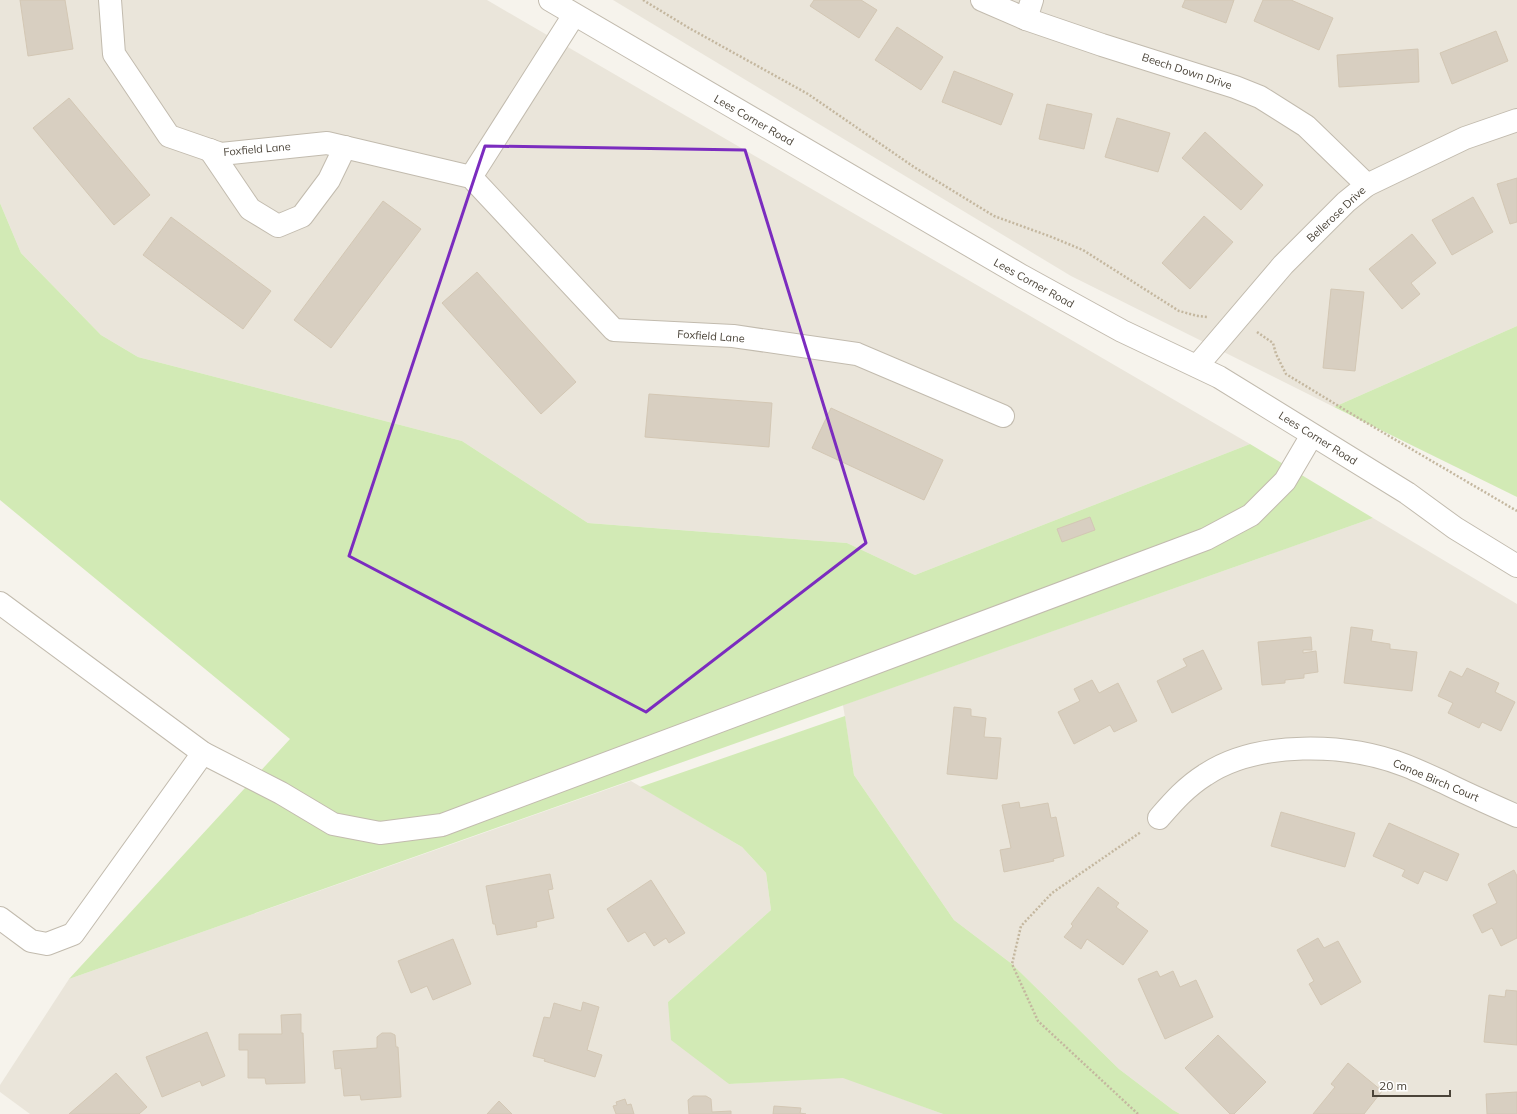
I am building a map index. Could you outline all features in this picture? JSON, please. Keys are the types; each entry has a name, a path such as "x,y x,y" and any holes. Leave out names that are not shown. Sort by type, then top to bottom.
{"street":[{"name":"Foxfield Lane","path":"110,0 114,54 169,136 221,154 327,143 471,178 614,330 733,336 857,354 1003,416"},
{"name":"Lees Corner Road","path":"550,0 1022,276 1122,331 1219,377 1407,493 1456,528 1517,566"},
{"name":"Beech Down Drive","path":"982,0 1029,9 1102,45 1235,87 1260,97 1306,126 1367,185"},
{"path":"471,178 574,15"},
{"name":"Bellerose Drive","path":"1197,366 1283,265 1346,202 1367,185 1465,138 1517,120"},
{"path":"210,150 250,209 278,226 302,216 329,180 345,147"},
{"path":"0,602 203,753 281,793 333,824 380,833 442,825 1206,538 1251,515 1284,481 1312,435"},
{"name":"Canoe Birch Court","path":"1159,818 1185,790 1205,774 1233,760 1254,754 1280,750 1329,749 1362,753 1404,765 1517,816"},
{"path":"0,918 31,940 47,944 73,934 203,753"}],"path":[{"path":"643,0 689,28 808,94 914,166 994,216 1083,250 1179,311 1198,316 1237,319 1272,343 1286,374 1517,511"},
{"path":"1138,1114 1038,1020 1012,964 1021,926 1052,893 1159,818"}],"highlighted area":[{"path":"485,146 745,150 866,543 646,712 349,556"}],"shaded area":[{"path":"0,0 487,0 1250,444 915,575 847,543 588,523 462,441 138,357 101,335 21,253 0,203"},
{"path":"613,0 1517,0 1517,326 1334,407 1071,276"},
{"path":"1373,518 1517,604 1517,1114 1180,1114 1119,1069 1012,964 954,920 854,775 843,705"},
{"path":"631,781 742,847 766,873 771,910 668,1002 729,1084 843,1077 943,1114 30,1114 0,1092 0,1085 69,979"}],"green space":[{"path":"0,203 21,253 101,335 138,357 462,441 588,523 847,543 915,575 1250,444 1373,518 69,979 290,739 0,500"},
{"path":"1517,326 1517,497 1334,407"},
{"path":"845,716 854,775 954,920 1012,964 1119,1069 1180,1114 943,1114 843,1078 729,1084 671,1040 668,1002 771,910 766,873 742,847 640,787"}],"building":[{"path":"20,0 65,0 73,49 28,56"},
{"path":"814,0 861,0 877,10 859,38 810,6"},
{"path":"1185,0 1234,0 1226,23 1182,7"},
{"path":"1263,0 1291,0 1333,18 1319,50 1254,21"},
{"path":"897,27 943,57 921,90 875,60"},
{"path":"1496,31 1508,61 1452,84 1440,53"},
{"path":"1418,49 1419,82 1339,87 1337,55"},
{"path":"954,71 1013,94 1001,125 942,102"},
{"path":"69,98 150,195 114,225 33,128"},
{"path":"1047,104 1092,114 1084,149 1039,139"},
{"path":"1117,118 1170,133 1158,172 1105,157"},
{"path":"1205,132 1263,185 1241,210 1182,158"},
{"path":"1517,178 1517,222 1510,224 1497,184"},
{"path":"1473,197 1493,232 1452,255 1432,220"},
{"path":"383,201 421,229 331,348 294,320"},
{"path":"1204,216 1233,242 1190,289 1162,263"},
{"path":"171,217 271,291 243,329 143,255"},
{"path":"1412,234 1436,263 1411,283 1420,294 1402,309 1369,269"},
{"path":"477,272 576,382 541,414 442,303"},
{"path":"1331,289 1364,292 1355,371 1323,368"},
{"path":"649,394 772,403 769,447 645,437"},
{"path":"831,408 943,460 924,500 812,448"},
{"path":"1090,517 1095,530 1062,542 1057,529"},
{"path":"1351,627 1373,630 1371,641 1390,644 1390,649 1417,652 1412,691 1344,683"},
{"path":"1311,637 1312,650 1303,650 1303,653 1316,651 1318,672 1304,674 1304,678 1285,680 1285,683 1262,685 1258,642"},
{"path":"1203,650 1222,689 1172,713 1157,681 1187,666 1183,659"},
{"path":"1467,668 1499,683 1495,692 1515,702 1501,731 1482,722 1479,728 1448,713 1453,703 1438,696 1450,671 1462,677"},
{"path":"1092,680 1099,693 1118,683 1137,721 1114,732 1110,725 1074,744 1058,712 1080,701 1074,689"},
{"path":"954,707 971,709 971,716 986,718 984,737 1001,738 997,779 947,774"},
{"path":"1019,802 1020,808 1048,803 1051,818 1056,817 1064,856 1053,859 1054,861 1004,872 1000,850 1011,848 1002,805"},
{"path":"1281,812 1355,833 1345,867 1271,846"},
{"path":"1389,823 1459,854 1447,881 1424,871 1418,884 1402,876 1405,870 1373,856"},
{"path":"1514,870 1517,876 1517,938 1501,946 1492,928 1482,933 1473,915 1497,903 1488,884"},
{"path":"550,874 553,889 548,890 554,918 536,922 537,927 497,935 495,924 493,924 486,886"},
{"path":"651,880 685,933 669,943 666,938 654,946 645,932 628,942 607,909"},
{"path":"1098,887 1119,903 1116,907 1148,931 1123,965 1087,939 1081,949 1064,937 1073,926 1071,924"},
{"path":"1318,938 1324,948 1338,941 1361,982 1321,1005 1309,984 1314,981 1297,950"},
{"path":"453,939 471,984 433,1000 427,986 411,993 398,961"},
{"path":"1157,971 1160,977 1173,971 1180,987 1196,980 1213,1017 1165,1039 1138,979"},
{"path":"1506,990 1517,991 1517,1045 1484,1042 1489,995 1505,997"},
{"path":"583,1002 599,1007 587,1050 602,1055 595,1077 544,1061 545,1059 533,1056 544,1017 550,1018 554,1003 581,1011"},
{"path":"301,1014 305,1083 266,1084 265,1078 248,1078 248,1050 239,1050 239,1034 282,1034 281,1015"},
{"path":"207,1032 225,1076 202,1086 200,1081 162,1097 146,1057"},
{"path":"382,1033 391,1033 395,1035 396,1047 398,1047 401,1097 361,1100 360,1095 344,1096 341,1068 335,1069 333,1051 377,1048 377,1037"},
{"path":"1218,1035 1266,1082 1234,1114 1230,1114 1185,1068"},
{"path":"1348,1063 1382,1091 1364,1114 1313,1114 1335,1087 1331,1084"},
{"path":"116,1073 147,1107 139,1114 69,1114"},
{"path":"1517,1092 1517,1114 1487,1114 1486,1094"},
{"path":"693,1096 706,1096 711,1099 712,1112 731,1111 731,1114 689,1114 688,1100"},
{"path":"625,1099 627,1105 631,1104 634,1114 616,1114 613,1106 617,1105 616,1102"},
{"path":"499,1101 512,1114 487,1114"},
{"path":"774,1106 801,1108 800,1113 806,1114 773,1114"}]}
